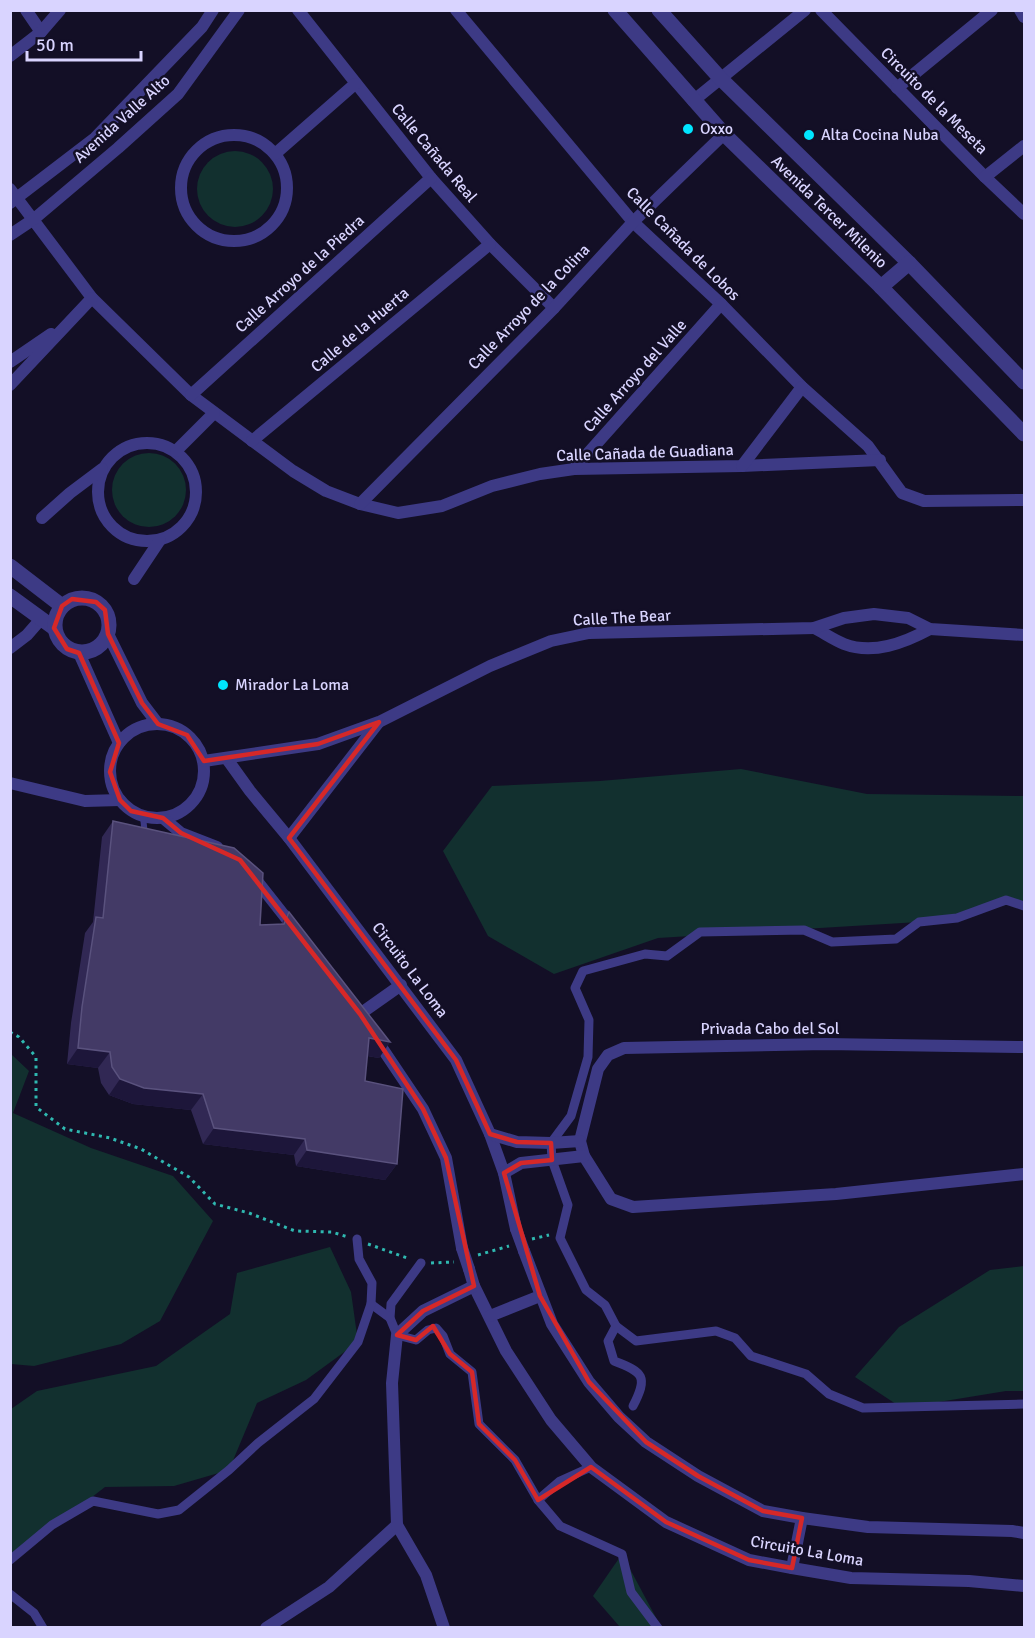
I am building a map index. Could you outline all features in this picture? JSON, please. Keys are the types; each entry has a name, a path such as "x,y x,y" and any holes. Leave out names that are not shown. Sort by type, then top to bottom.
{"street":[{"path":"26,10 41,32"},
{"path":"10,56 41,32 60,10"},
{"name":"Avenida Valle Alto","path":"13,197 95,138 202,27 213,10"},
{"name":"Avenida Valle Alto","path":"10,235 34,219 178,94 239,10"},
{"name":"Calle Cañada Real","path":"298,10 431,178 490,244 554,308"},
{"name":"Calle Cañada de Lobos","path":"456,10 633,222 721,304 802,387 868,446 880,460"},
{"name":"Avenida Tercer Milenio","path":"615,10 724,134 881,287 1024,434"},
{"name":"Avenida Tercer Milenio","path":"659,10 720,78 909,263 1024,382"},
{"path":"693,101 805,10"},
{"name":"Circuito de la Meseta","path":"821,10 1024,214"},
{"path":"897,88 992,10"},
{"path":"1020,10 1024,17"},
{"path":"275,154 355,84"},
{"name":"Calle Arroyo de la Colina","path":"360,504 554,308 633,222 724,134"},
{"path":"236,135 264,144 275,154 284,170 286,198 284,208 274,223 262,233 242,240 217,238 204,231 193,221 185,206 181,190 182,178 186,165 200,148 209,141 222,136 236,135"},
{"path":"985,177 1024,146"},
{"name":"Calle Arroyo de la Piedra","path":"191,395 431,178"},
{"name":"Calle Cañada de Guadiana","path":"13,197 34,219 92,298 191,395 293,471 326,491 360,504 398,513 442,506 492,486 540,474 574,469 742,466 880,460"},
{"name":"Calle de la Huerta","path":"252,441 490,244"},
{"path":"881,287 909,263"},
{"path":"10,385 92,298"},
{"name":"Calle Arroyo del Valle","path":"574,469 721,304"},
{"path":"10,362 69,321"},
{"path":"742,466 802,387"},
{"path":"176,451 214,413"},
{"path":"42,518 102,469 113,456 127,446 144,442 161,444 176,451 188,462 195,477 197,492 195,508 187,522 175,533 160,540 144,541 129,538 115,530 105,518 98,503 98,486 102,469"},
{"path":"880,460 902,493 924,501 1024,500"},
{"path":"134,579 160,540"},
{"path":"10,566 62,606"},
{"path":"10,596 48,624 67,649 79,653 97,649 104,642 108,634 109,622 105,610 96,602 85,598 72,599 62,606 48,624 27,635 10,648"},
{"name":"Calle The Bear","path":"204,761 318,744 379,722 490,666 551,641 588,633 814,628 844,618 874,614 908,618 930,629 1024,635"},
{"path":"814,628 844,645 875,648 907,642 930,629"},
{"path":"108,634 142,703 158,724"},
{"path":"79,653 119,743"},
{"name":"Calle The Bear","path":"289,838 379,722"},
{"path":"158,724 174,727 187,735 198,747 204,761 204,781 196,798 182,812 163,818 143,816 131,811 112,787 110,771 112,756 119,743 136,729 158,724"},
{"name":"Circuito La Loma","path":"227,759 456,1060 490,1134 504,1173 516,1229 552,1324 590,1382 619,1417 646,1442 698,1476 763,1511 868,1527 1024,1533"},
{"path":"10,783 85,801 120,800"},
{"path":"163,818 181,832 230,852"},
{"path":"245,866 302,938"},
{"path":"1024,906 1006,900 957,918 919,922 896,939 832,942 804,930 700,932 667,956 645,954 583,971 575,988 590,1020 588,1057 571,1116 551,1143 552,1160 568,1205 560,1239 586,1290 605,1305 616,1326 636,1341 716,1331 735,1338 751,1356 806,1374 829,1394 863,1408 1024,1404"},
{"name":"Circuito La Loma","path":"401,985 363,1019 423,1109 446,1158 465,1259 474,1286 506,1351 551,1420 591,1467 666,1522 749,1560 851,1578 969,1581 1024,1586"},
{"name":"Privada Cabo del Sol","path":"1024,1047 826,1044 624,1048 608,1054 598,1069 580,1141 584,1156 611,1199 633,1207 836,1194 1024,1174"},
{"path":"490,1134 517,1142 580,1141"},
{"path":"504,1173 521,1163 584,1156"},
{"path":"10,1560 51,1524 93,1501 158,1514 180,1510 314,1399 358,1342 371,1304 372,1283 359,1259 357,1239"},
{"path":"421,1263 391,1304 390,1318 397,1335 392,1383 397,1525 426,1575 444,1628"},
{"path":"397,1335 423,1311 474,1286"},
{"path":"490,1316 540,1296"},
{"path":"371,1304 390,1318"},
{"path":"616,1326 608,1341 614,1361 632,1367 640,1375 643,1387 633,1406"},
{"path":"397,1335 416,1340 428,1330 436,1328 443,1336 450,1354 472,1372 479,1424 515,1460 538,1500 560,1526 622,1554 631,1592 658,1628"},
{"path":"538,1500 560,1481 591,1467"},
{"path":"792,1568 802,1518"},
{"path":"266,1628 329,1587 397,1525"},
{"path":"10,1594 34,1613 43,1628"}],"lane":[{"path":"143,816 146,848"}],"path":[{"path":"10,1032 19,1037 36,1057 36,1107 65,1129 110,1138 141,1149 189,1177 215,1204 249,1213 295,1232 332,1232 357,1239 421,1263 453,1263 465,1259"},
{"path":"474,1256 522,1245 547,1234 560,1239"}],"highlighted area":[{"path":"72,599 96,602 105,610 108,634 142,703 158,724 187,735 204,761 318,744 379,722 289,838 456,1060 490,1134 517,1142 551,1143 552,1160 521,1163 504,1173 540,1296 589,1382 646,1442 698,1476 763,1511 802,1518 792,1568 749,1560 666,1522 591,1467 538,1500 515,1460 479,1424 472,1372 450,1354 433,1326 416,1340 397,1335 423,1311 474,1286 446,1158 423,1109 360,1014 240,860 181,833 163,818 131,811 120,800 110,772 119,743 79,653 67,649 54,628 62,606"}],"green space":[{"path":"235,151 250,154 262,162 270,174 273,189 270,204 262,216 250,224 235,227 220,224 208,216 200,204 197,189 200,174 208,162 220,154"},
{"path":"149,453 170,459 180,469 186,490 180,511 170,521 149,527 128,521 118,511 112,490 118,469 128,459"},
{"path":"741,769 867,794 1024,796 1024,909 1016,903 919,922 658,938 554,974 488,936 443,851 492,786 600,781"},
{"path":"11,1054 29,1071 13,1113 91,1148 173,1176 213,1221 160,1321 121,1344 34,1366 11,1364"},
{"path":"330,1247 351,1292 358,1342 306,1380 257,1403 229,1470 174,1486 105,1487 11,1560 11,1409 37,1391 156,1366 230,1314 237,1273"},
{"path":"1024,1266 1024,1391 1006,1391 902,1408 855,1377 899,1327 990,1270"},
{"path":"622,1554 661,1627 620,1627 593,1596"}],"building":[{"path":"113,821 234,848 263,873 260,925 284,924 289,912 390,1042 369,1038 365,1081 403,1089 397,1164 307,1150 305,1139 214,1128 203,1094 144,1088 120,1079 112,1067 110,1052 78,1048 96,917 103,918"}],"place":[{"name":"Oxxo","path":"688,129"},
{"name":"Alta Cocina Nuba","path":"809,135"},
{"name":"Mirador La Loma","path":"223,685"}]}
